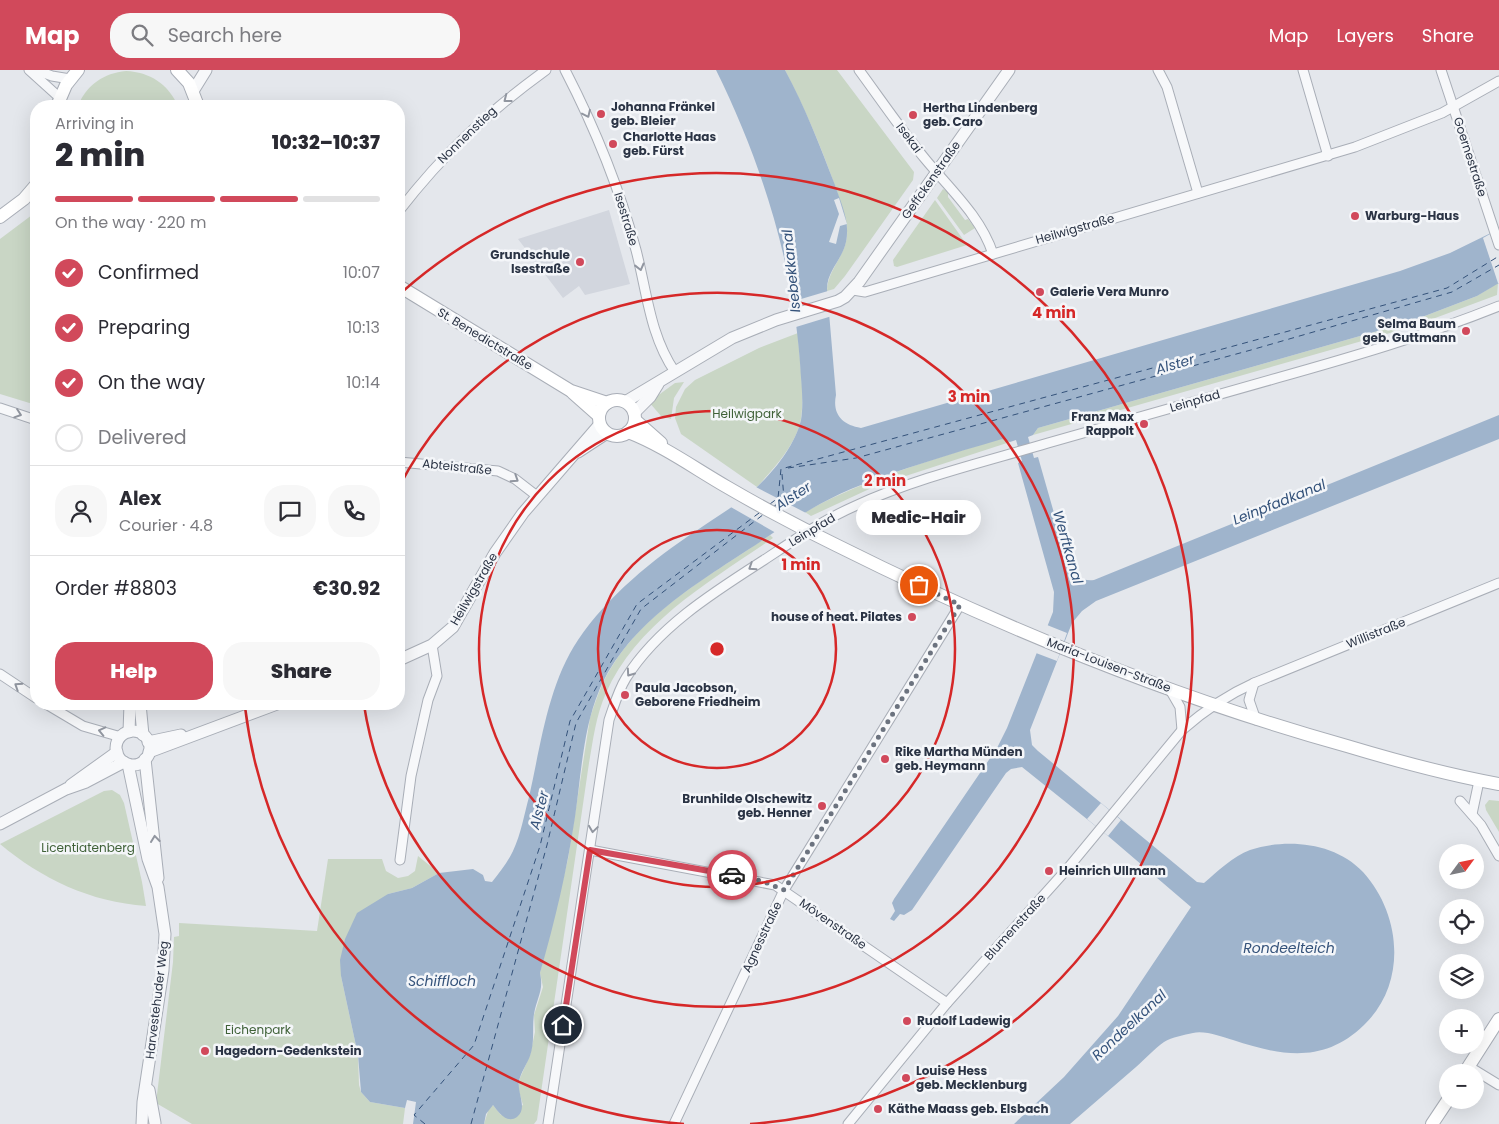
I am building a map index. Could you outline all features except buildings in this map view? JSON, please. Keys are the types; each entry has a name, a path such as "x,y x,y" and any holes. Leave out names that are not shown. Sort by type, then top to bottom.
{"main road":[{"path":"177,70 193,91 196,100"},
{"path":"59,100 74,74"},
{"path":"0,217 30,197"},
{"name":"St. Benedictstraße","path":"405,290 572,391 607,403"},
{"name":"St. Benedictstraße","path":"572,391 602,424"},
{"path":"616,400 625,402 634,417 664,447 628,432 618,436 602,424 607,403 616,400"},
{"path":"628,432 634,417"},
{"name":"Maria-Louisen-Straße","path":"664,447 791,523 960,605 1042,639 1257,721 1480,781 1499,784"},
{"path":"1469,1064 1499,1019"},
{"path":"1432,1124 1442,1109"}],"street":[{"path":"29,70 56,100"},
{"path":"36,70 52,76 74,74"},
{"path":"193,91 206,70"},
{"name":"Nonnenstieg","path":"405,203 422,181 466,134 494,109 546,70"},
{"name":"Isestraße","path":"565,70 609,164 636,250 657,342 675,372"},
{"name":"Isekai","path":"859,70 912,144 953,189 986,237 993,254"},
{"name":"Geffckenstraße","path":"853,290 1009,70"},
{"path":"1303,70 1328,156"},
{"name":"Goernestraße","path":"1440,70 1499,245"},
{"path":"1162,71 1198,193"},
{"name":"Heilwigstraße","path":"625,402 732,338 793,314 830,304 845,297 853,290 865,292 1328,156 1378,139 1453,107 1499,81"},
{"name":"Leinpfad","path":"548,1124 609,720 626,680 651,647 704,600 808,531 848,509 876,497 1031,448 1397,344 1499,306"},
{"name":"Heilwigstraße","path":"634,417 658,384"},
{"path":"0,408 30,418"},
{"name":"Heilwigstraße","path":"405,657 432,645 458,621 495,553 537,496 602,424"},
{"name":"Abteistraße","path":"405,463 498,471 515,479 537,496"},
{"name":"Willistraße","path":"1213,705 1254,683 1499,583"},
{"name":"Agnesstraße","path":"674,1124 784,890 960,605"},
{"path":"400,860 412,776 428,700 437,676 432,645"},
{"path":"0,674 30,694"},
{"path":"1254,683 1249,700 1257,721"},
{"path":"1170,688 1180,707 1182,730"},
{"name":"Blumenstraße","path":"848,1124 947,1003 1100,830 1182,730 1213,705"},
{"path":"56,710 83,726 125,734 146,747 163,748 193,734 260,710"},
{"path":"66,789 82,775 117,752 116,745 125,734 129,710"},
{"name":"Harvestehuder Weg","path":"141,710 158,861 158,887 164,922 165,949 148,1083 150,1124"},
{"path":"0,824 66,789 86,782 126,763 137,764 146,747"},
{"name":"Harvestehuder Weg","path":"117,752 126,763 148,859 158,887"},
{"path":"1472,814 1480,781"},
{"path":"1460,801 1472,814 1499,856"},
{"name":"Mövenstraße","path":"590,850 762,881 784,890 947,1003"},
{"path":"1484,1078 1499,1085"}],"shaded area":[{"name":"Grundschule Isestraße","path":"609,210 630,284 585,295 579,286 563,298 518,239"}],"green space":[{"path":"785,70 837,70 914,172 913,180 845,276 834,289 827,291 830,276 846,243 845,215 823,154"},
{"path":"118,72 135,72 150,77 169,91 175,100 81,100 97,81"},
{"path":"943,189 948,192 948,197 965,220 968,219 975,228 964,235 937,198"},
{"path":"935,200 967,245 897,267 894,266 893,260"},
{"path":"30,216 30,403 0,394 0,239"},
{"path":"1498,283 1497,295 1411,327 1033,435 1038,428 1409,322 1477,296"},
{"name":"Heilwigpark","path":"798,333 802,387 801,419 789,447 757,487 681,434 675,418 676,407 685,389 695,380 759,348"},
{"path":"684,382 674,398 671,419 661,416 649,402 675,383"},
{"path":"1002,438 1010,442 878,485 811,516 805,512 877,479"},
{"path":"770,535 773,538 702,587 656,624 620,668 606,693 597,719 589,763 537,1120 534,1124 484,1124 489,1108 493,1105 501,1115 523,1105 518,1088 520,1078 530,1055 535,1032 534,1015 543,987 540,973 568,859 590,718 604,680 626,647 643,627 683,593"},
{"name":"Licentiatenberg","path":"112,790 120,795 124,803 146,906 105,900 68,887 33,868 0,844 104,791"},
{"path":"1489,800 1499,801 1499,832 1486,810 1485,805"},
{"name":"Eichenpark","path":"418,856 439,873 412,888 388,894 341,976 358,1055 361,1092 370,1102 405,1108 403,1124 192,1124 156,1103 173,962 174,937 179,936 179,923 317,931 328,859 382,859 386,871 398,878 408,876 415,871"}],"water":[{"path":"716,70 785,70 818,141 835,185 847,227 844,249 830,275 827,289 835,402 840,418 849,424 861,428 1400,271 1450,253 1499,229 1499,283 1477,296 1409,322 1038,428 1033,435 1028,437 1034,458 1038,457 1070,569 1080,578 1094,580 1499,415 1499,439 1096,601 1082,611 1072,623 1030,730 1032,745 1038,751 1197,882 1204,883 1237,856 1264,846 1279,844 1310,845 1339,854 1363,872 1376,889 1386,908 1392,928 1393,970 1387,990 1378,1008 1364,1025 1349,1037 1333,1046 1318,1051 1285,1053 1251,1046 1208,1033 1197,1032 1178,1036 1160,1045 1070,1124 1014,1124 1064,1077 1118,1016 1191,907 1108,836 1022,767 1011,769 1006,773 912,910 904,915 900,914 894,921 890,919 895,911 892,903 894,899 997,748 1007,728 1053,612 1054,592 1018,463 1022,461 1016,440 1010,442 1002,439 869,482 839,494 804,513 714,572 668,605 628,644 612,666 599,691 589,721 568,856 556,915 540,973 541,989 534,1014 532,1051 519,1081 522,1109 517,1117 513,1119 507,1118 493,1105 486,1114 484,1124 413,1124 416,1102 407,1100 405,1108 370,1102 361,1092 358,1055 341,976 340,960 345,939 357,913 388,894 412,888 439,873 473,869 483,875 485,881 492,882 509,859 518,838 552,695 559,676 578,640 603,609 647,566 735,505 757,487 784,456 798,429 802,406 800,363 790,287 782,250 761,176"}],"pier":[{"path":"839,198 847,224 840,226 836,244 829,242 839,214 834,200"},
{"path":"1499,229 1499,283 1498,283 1483,238"},
{"path":"828,291 832,316 796,327 791,302"},
{"path":"754,486 806,513 776,533 729,506"},
{"path":"1047,625 1067,633 1057,661 1036,653"},
{"path":"1101,803 1121,820 1108,836 1087,819"}],"ferry route":[{"path":"770,504 778,498 781,469 1447,288 1499,256"},
{"path":"788,468 856,458 1251,350 1452,292 1499,265"},
{"path":"773,507 784,499 782,474"},
{"path":"425,1124 414,1115 474,1045 540,846 570,721 637,604 759,513"},
{"path":"471,1124 547,845 576,723 641,609 764,514"}],"way so far":[{"path":"732,875 762,881 784,890 960,605 919,585"}],"place":[{"name":"Johanna Fränkel geb. Bleier","path":"601,114"},
{"name":"Hertha Lindenberg geb. Caro","path":"913,115"},
{"name":"Charlotte Haas geb. Fürst","path":"613,144"},
{"name":"Warburg-Haus","path":"1355,216"},
{"name":"Grundschule Isestraße","path":"580,262"},
{"name":"Galerie Vera Munro","path":"1040,292"},
{"name":"Selma Baum geb. Guttmann","path":"1466,331"},
{"name":"Franz Max Rappolt","path":"1144,424"},
{"name":"Medic-Hair","path":"919,585"},
{"name":"house of heat. Pilates","path":"912,617"},
{"name":"Paula Jacobson, Geborene Friedheim","path":"625,695"},
{"name":"Rike Martha Münden geb. Heymann","path":"885,759"},
{"name":"Brunhilde Olschewitz geb. Henner","path":"822,806"},
{"name":"Heinrich Ullmann","path":"1049,871"},
{"name":"Rudolf Ladewig","path":"907,1021"},
{"name":"Hagedorn-Gedenkstein","path":"205,1051"},
{"name":"Louise Hess geb. Mecklenburg","path":"906,1078"},
{"name":"Käthe Maass geb. Elsbach","path":"878,1109"}],"route":[{"path":"563,1025 590,850 732,875"}],"water label":[{"name":"Isebekkanal","path":"791,271"},
{"name":"Alster","path":"1175,364"},
{"name":"Alster","path":"793,496"},
{"name":"Leinpfadkanal","path":"1279,502"},
{"name":"Werftkanal","path":"1068,547"},
{"name":"Alster","path":"539,810"},
{"name":"Rondeelteich","path":"1289,948"},
{"name":"Schiffloch","path":"442,981"},
{"name":"Rondeelkanal","path":"1129,1025"}]}
